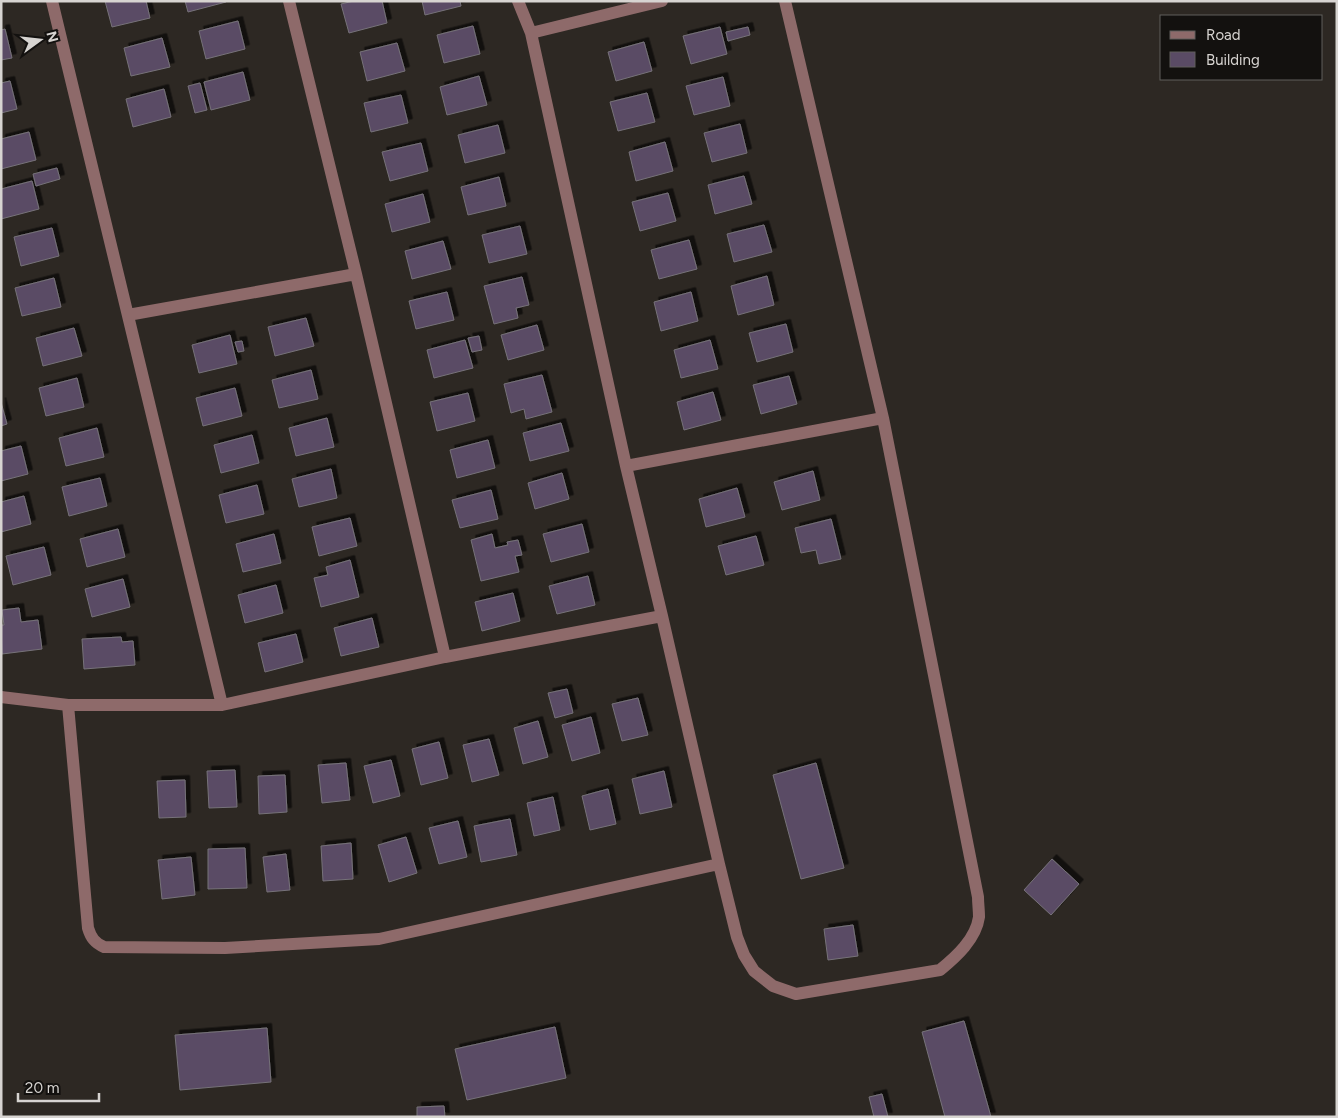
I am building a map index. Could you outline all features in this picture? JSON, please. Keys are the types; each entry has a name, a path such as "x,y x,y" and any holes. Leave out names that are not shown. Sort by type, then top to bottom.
{"street":[{"path":"52,1 222,705"},
{"path":"289,1 356,274 444,656"},
{"path":"518,1 531,33 626,466 718,864 737,937 744,955 754,971 773,986 796,994 940,970 956,957 969,940 978,918 978,897 883,418 785,1"},
{"path":"531,33 662,1"},
{"path":"128,316 356,274"},
{"path":"626,466 883,418"},
{"path":"1,697 68,705 222,705 444,656 662,616"},
{"path":"68,705 88,928 90,937 96,944 104,948 225,948 379,939 718,864"}],"building":[{"path":"105,1 146,1 150,18 112,27"},
{"path":"185,1 226,1 226,2 188,12"},
{"path":"354,1 382,1 387,23 349,33 341,4"},
{"path":"422,1 460,1 461,6 425,15"},
{"path":"238,21 245,49 206,59 199,31"},
{"path":"473,26 480,54 444,63 437,35"},
{"path":"720,27 727,54 691,64 683,36"},
{"path":"748,27 750,35 728,41 726,32"},
{"path":"5,29 12,58 1,60 1,30"},
{"path":"162,38 170,67 131,76 124,48"},
{"path":"644,42 652,71 616,81 608,52"},
{"path":"397,43 405,71 367,81 360,52"},
{"path":"243,72 250,100 211,110 204,82"},
{"path":"479,76 487,105 447,115 440,87"},
{"path":"723,77 730,106 694,115 686,86"},
{"path":"10,81 17,109 1,113 1,83"},
{"path":"200,83 207,110 195,113 188,86"},
{"path":"164,89 171,117 133,127 126,99"},
{"path":"647,93 655,122 618,131 610,102"},
{"path":"401,95 408,123 371,132 364,103"},
{"path":"740,124 747,153 712,162 704,133"},
{"path":"498,125 505,153 465,163 458,135"},
{"path":"29,132 36,160 1,169 1,139"},
{"path":"665,142 673,171 636,181 629,152"},
{"path":"421,143 428,171 390,181 382,152"},
{"path":"57,168 60,179 36,186 33,174"},
{"path":"744,176 752,204 715,214 708,185"},
{"path":"499,177 506,206 468,215 461,187"},
{"path":"32,181 39,209 1,219 1,189"},
{"path":"668,193 676,221 640,231 632,202"},
{"path":"423,194 430,222 392,232 385,204"},
{"path":"764,225 772,252 734,262 727,234"},
{"path":"520,226 527,254 489,263 482,235"},
{"path":"52,228 59,256 21,266 14,237"},
{"path":"689,240 697,269 659,279 651,250"},
{"path":"443,241 451,269 412,279 405,251"},
{"path":"767,276 774,305 738,315 731,286"},
{"path":"522,277 529,305 516,308 518,318 494,324 484,286"},
{"path":"54,278 61,307 22,316 15,288"},
{"path":"447,292 454,320 416,329 409,301"},
{"path":"691,292 698,321 661,331 654,302"},
{"path":"306,318 314,346 275,356 268,327"},
{"path":"786,324 793,352 757,362 749,333"},
{"path":"537,325 544,350 508,360 501,335"},
{"path":"74,328 82,356 43,366 36,338"},
{"path":"230,335 237,364 199,373 192,345"},
{"path":"479,336 482,350 472,352 468,338"},
{"path":"465,340 473,368 434,378 427,350"},
{"path":"710,340 718,369 681,378 674,350"},
{"path":"242,341 244,351 238,352 235,342"},
{"path":"311,370 318,399 279,408 272,380"},
{"path":"542,375 552,412 526,419 524,409 511,413 504,384"},
{"path":"789,376 797,404 761,414 753,385"},
{"path":"77,378 84,407 46,416 39,388"},
{"path":"235,388 242,416 203,426 196,398"},
{"path":"713,392 721,420 684,430 677,402"},
{"path":"468,393 475,421 437,431 430,402"},
{"path":"1,402 7,424 1,426"},
{"path":"327,418 334,447 296,456 289,428"},
{"path":"561,423 569,451 530,461 523,433"},
{"path":"97,428 104,457 66,466 59,438"},
{"path":"252,435 259,463 221,473 214,445"},
{"path":"488,440 495,468 457,478 450,450"},
{"path":"21,446 28,474 1,481 1,451"},
{"path":"331,469 337,498 299,507 292,479"},
{"path":"813,471 820,500 782,510 774,482"},
{"path":"562,473 569,499 535,509 528,483"},
{"path":"100,478 107,506 69,516 62,487"},
{"path":"257,485 264,514 226,523 219,495"},
{"path":"737,488 745,517 706,527 699,499"},
{"path":"491,490 498,519 460,528 452,500"},
{"path":"24,496 31,524 1,532 1,502"},
{"path":"350,518 357,546 319,556 312,527"},
{"path":"831,519 841,559 819,564 816,550 801,553 795,528"},
{"path":"582,524 589,552 551,562 543,534"},
{"path":"118,529 125,557 87,567 80,539"},
{"path":"274,534 281,563 243,572 236,544"},
{"path":"492,534 495,548 508,545 507,542 518,540 522,555 515,556 519,572 481,581 471,540"},
{"path":"756,536 764,565 726,575 718,546"},
{"path":"44,547 51,575 13,585 6,556"},
{"path":"350,560 359,597 321,607 314,578 328,575 326,567"},
{"path":"588,576 595,605 557,614 549,586"},
{"path":"123,579 130,607 92,617 85,589"},
{"path":"276,585 283,613 245,623 238,595"},
{"path":"513,593 520,621 482,631 475,602"},
{"path":"19,608 21,622 38,620 42,649 2,654 1,625 4,625 2,610"},
{"path":"372,618 379,647 341,656 334,628"},
{"path":"296,634 303,662 265,672 258,643"},
{"path":"121,637 122,642 133,641 135,665 84,669 82,639"},
{"path":"567,689 573,713 555,718 548,693"},
{"path":"638,698 648,735 622,741 612,704"},
{"path":"591,717 600,753 572,761 562,725"},
{"path":"538,721 548,757 523,764 514,728"},
{"path":"489,739 499,775 472,782 463,745"},
{"path":"439,742 448,778 421,785 412,749"},
{"path":"391,760 400,796 373,803 364,766"},
{"path":"346,763 350,800 322,803 318,765"},
{"path":"816,763 844,868 801,879 773,775"},
{"path":"235,770 237,807 209,808 207,771"},
{"path":"664,771 672,807 640,814 632,779"},
{"path":"285,775 287,812 259,814 258,776"},
{"path":"185,780 186,817 159,818 157,781"},
{"path":"608,789 616,824 590,830 582,796"},
{"path":"553,797 560,830 534,836 527,803"},
{"path":"510,819 517,855 481,862 474,826"},
{"path":"458,821 467,857 439,864 429,828"},
{"path":"406,837 417,873 389,882 378,845"},
{"path":"351,843 353,879 323,881 321,846"},
{"path":"245,848 247,888 208,889 208,849"},
{"path":"286,854 290,890 267,892 263,857"},
{"path":"191,857 195,895 162,899 158,860"},
{"path":"1052,859 1079,884 1051,915 1024,890"},
{"path":"853,925 858,956 828,960 824,929"},
{"path":"964,1021 991,1117 945,1117 922,1032"},
{"path":"555,1027 566,1078 467,1100 455,1049"},
{"path":"267,1028 271,1082 180,1090 175,1035"},
{"path":"882,1094 888,1117 874,1117 869,1097"},
{"path":"444,1106 445,1117 417,1117 417,1107"}]}
